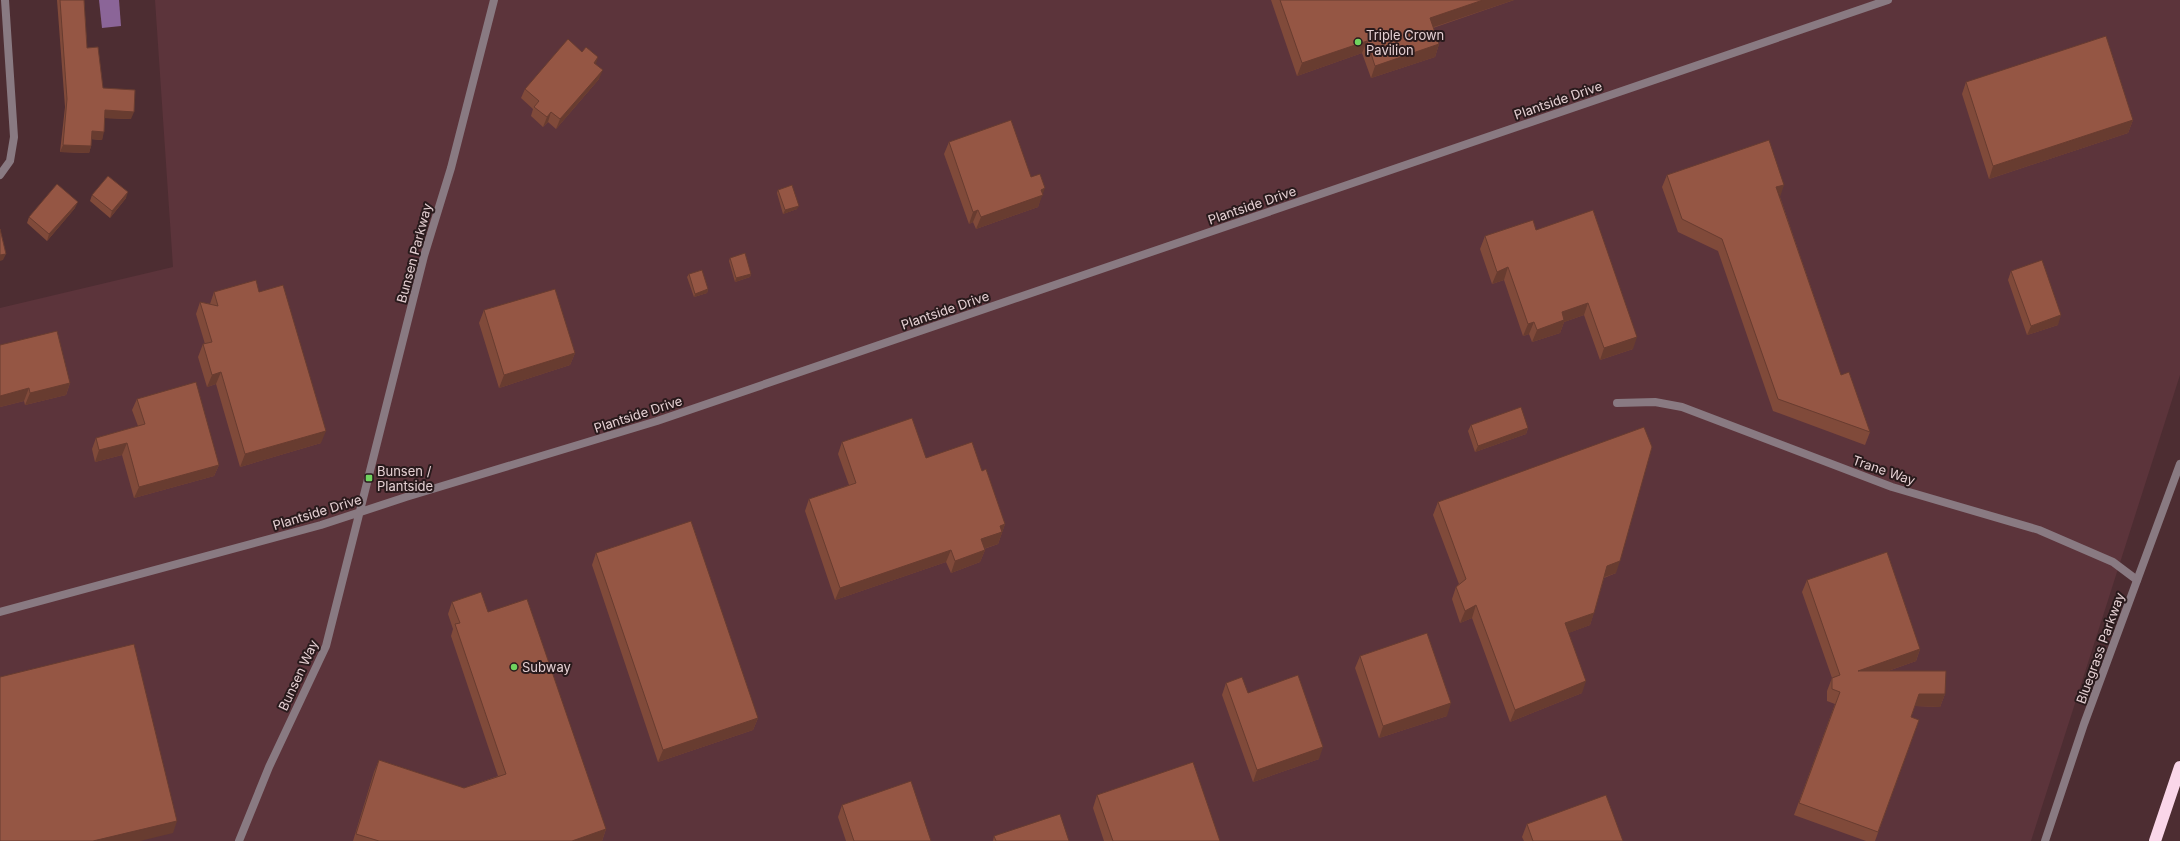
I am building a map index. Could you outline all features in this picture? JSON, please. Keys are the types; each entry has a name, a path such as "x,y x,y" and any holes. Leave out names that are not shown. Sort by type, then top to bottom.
{"highway":[{"path":"2155,841 2180,767"}],"street":[{"path":"0,175 10,161 14,137 5,0"},
{"name":"Bunsen Parkway","path":"359,513 382,428 424,256 451,168 494,0"},
{"name":"Plantside Drive","path":"0,612 322,525 663,419 1888,0"},
{"name":"Trane Way","path":"1617,403 1655,402 1682,407 1892,487 2039,530 2113,562 2137,580"},
{"name":"Bluegrass Parkway","path":"2045,841 2084,724 2180,464"},
{"name":"Bunsen Way","path":"239,841 269,767 326,646 359,513"}],"shaded area":[{"path":"99,0 119,0 121,26 102,28"},
{"path":"155,0 2180,0 2180,375 2031,841 0,841 0,308 173,267"}],"building":[{"path":"60,0 84,0 87,48 98,47 103,88 135,90 134,112 105,110 104,132 92,131 91,146 63,145 67,99"},
{"name":"Triple Crown Pavilion","path":"1280,0 1483,0 1430,18 1439,44 1375,66 1367,41 1302,63"},
{"path":"2106,36 2133,120 1993,166 1966,82"},
{"path":"568,39 582,52 586,47 598,57 594,63 603,70 560,119 551,112 547,117 534,107 539,101 525,89"},
{"path":"1011,120 1031,177 1040,174 1045,188 1041,190 1043,195 981,217 978,210 973,212 949,142"},
{"path":"1769,140 1784,185 1776,187 1841,375 1849,372 1870,432 1778,399 1722,239 1682,219 1667,175"},
{"path":"108,176 128,192 112,211 92,195"},
{"path":"57,184 78,202 49,234 29,217"},
{"path":"792,185 799,206 785,210 778,190"},
{"path":"1593,210 1637,337 1604,348 1588,303 1562,312 1564,320 1537,330 1534,322 1528,324 1508,267 1497,272 1485,236 1533,220 1536,230"},
{"path":"0,229 6,254 0,255"},
{"path":"745,253 751,274 736,278 730,258"},
{"path":"2042,260 2061,315 2031,326 2011,271"},
{"path":"702,270 708,289 695,294 689,274"},
{"path":"256,280 259,292 283,285 326,431 245,454 221,372 212,375 203,344 212,342 200,302 218,306 214,292"},
{"path":"555,289 575,353 504,375 484,310"},
{"path":"57,331 70,383 30,393 29,388 0,396 0,345"},
{"path":"196,382 219,465 139,487 127,443 99,450 96,438 145,424 137,399"},
{"path":"1521,407 1528,428 1478,446 1471,425"},
{"path":"912,418 926,458 972,442 982,471 986,469 1005,524 1000,526 1002,532 981,539 985,550 955,561 951,550 840,588 809,499 856,483 842,442"},
{"path":"1644,427 1652,447 1620,561 1607,566 1594,613 1565,623 1586,681 1515,710 1476,605 1465,611 1456,587 1466,579 1438,502"},
{"path":"691,521 758,718 663,750 596,553"},
{"path":"1887,552 1920,649 1858,671 1946,671 1945,694 1919,694 1911,717 1919,720 1878,832 1799,803 1840,692 1832,689 1832,678 1840,675 1807,580"},
{"path":"481,592 488,612 527,599 606,829 572,841 379,841 356,834 379,760 464,788 506,774 455,624 460,623 452,602"},
{"path":"1427,633 1451,703 1383,726 1360,656"},
{"path":"134,644 177,821 93,841 0,841 0,677"},
{"path":"1298,675 1323,747 1257,770 1226,683 1242,677 1248,693"},
{"path":"1193,762 1220,841 1113,841 1097,795"},
{"path":"911,781 931,841 854,841 842,805"},
{"path":"1606,795 1623,841 1533,841 1527,824"},
{"path":"1060,814 1069,841 996,841 994,836"}],"place":[{"name":"Triple Crown Pavilion","path":"1358,42"},
{"name":"Bunsen / Plantside","path":"369,478"},
{"name":"Subway","path":"514,667"}]}
